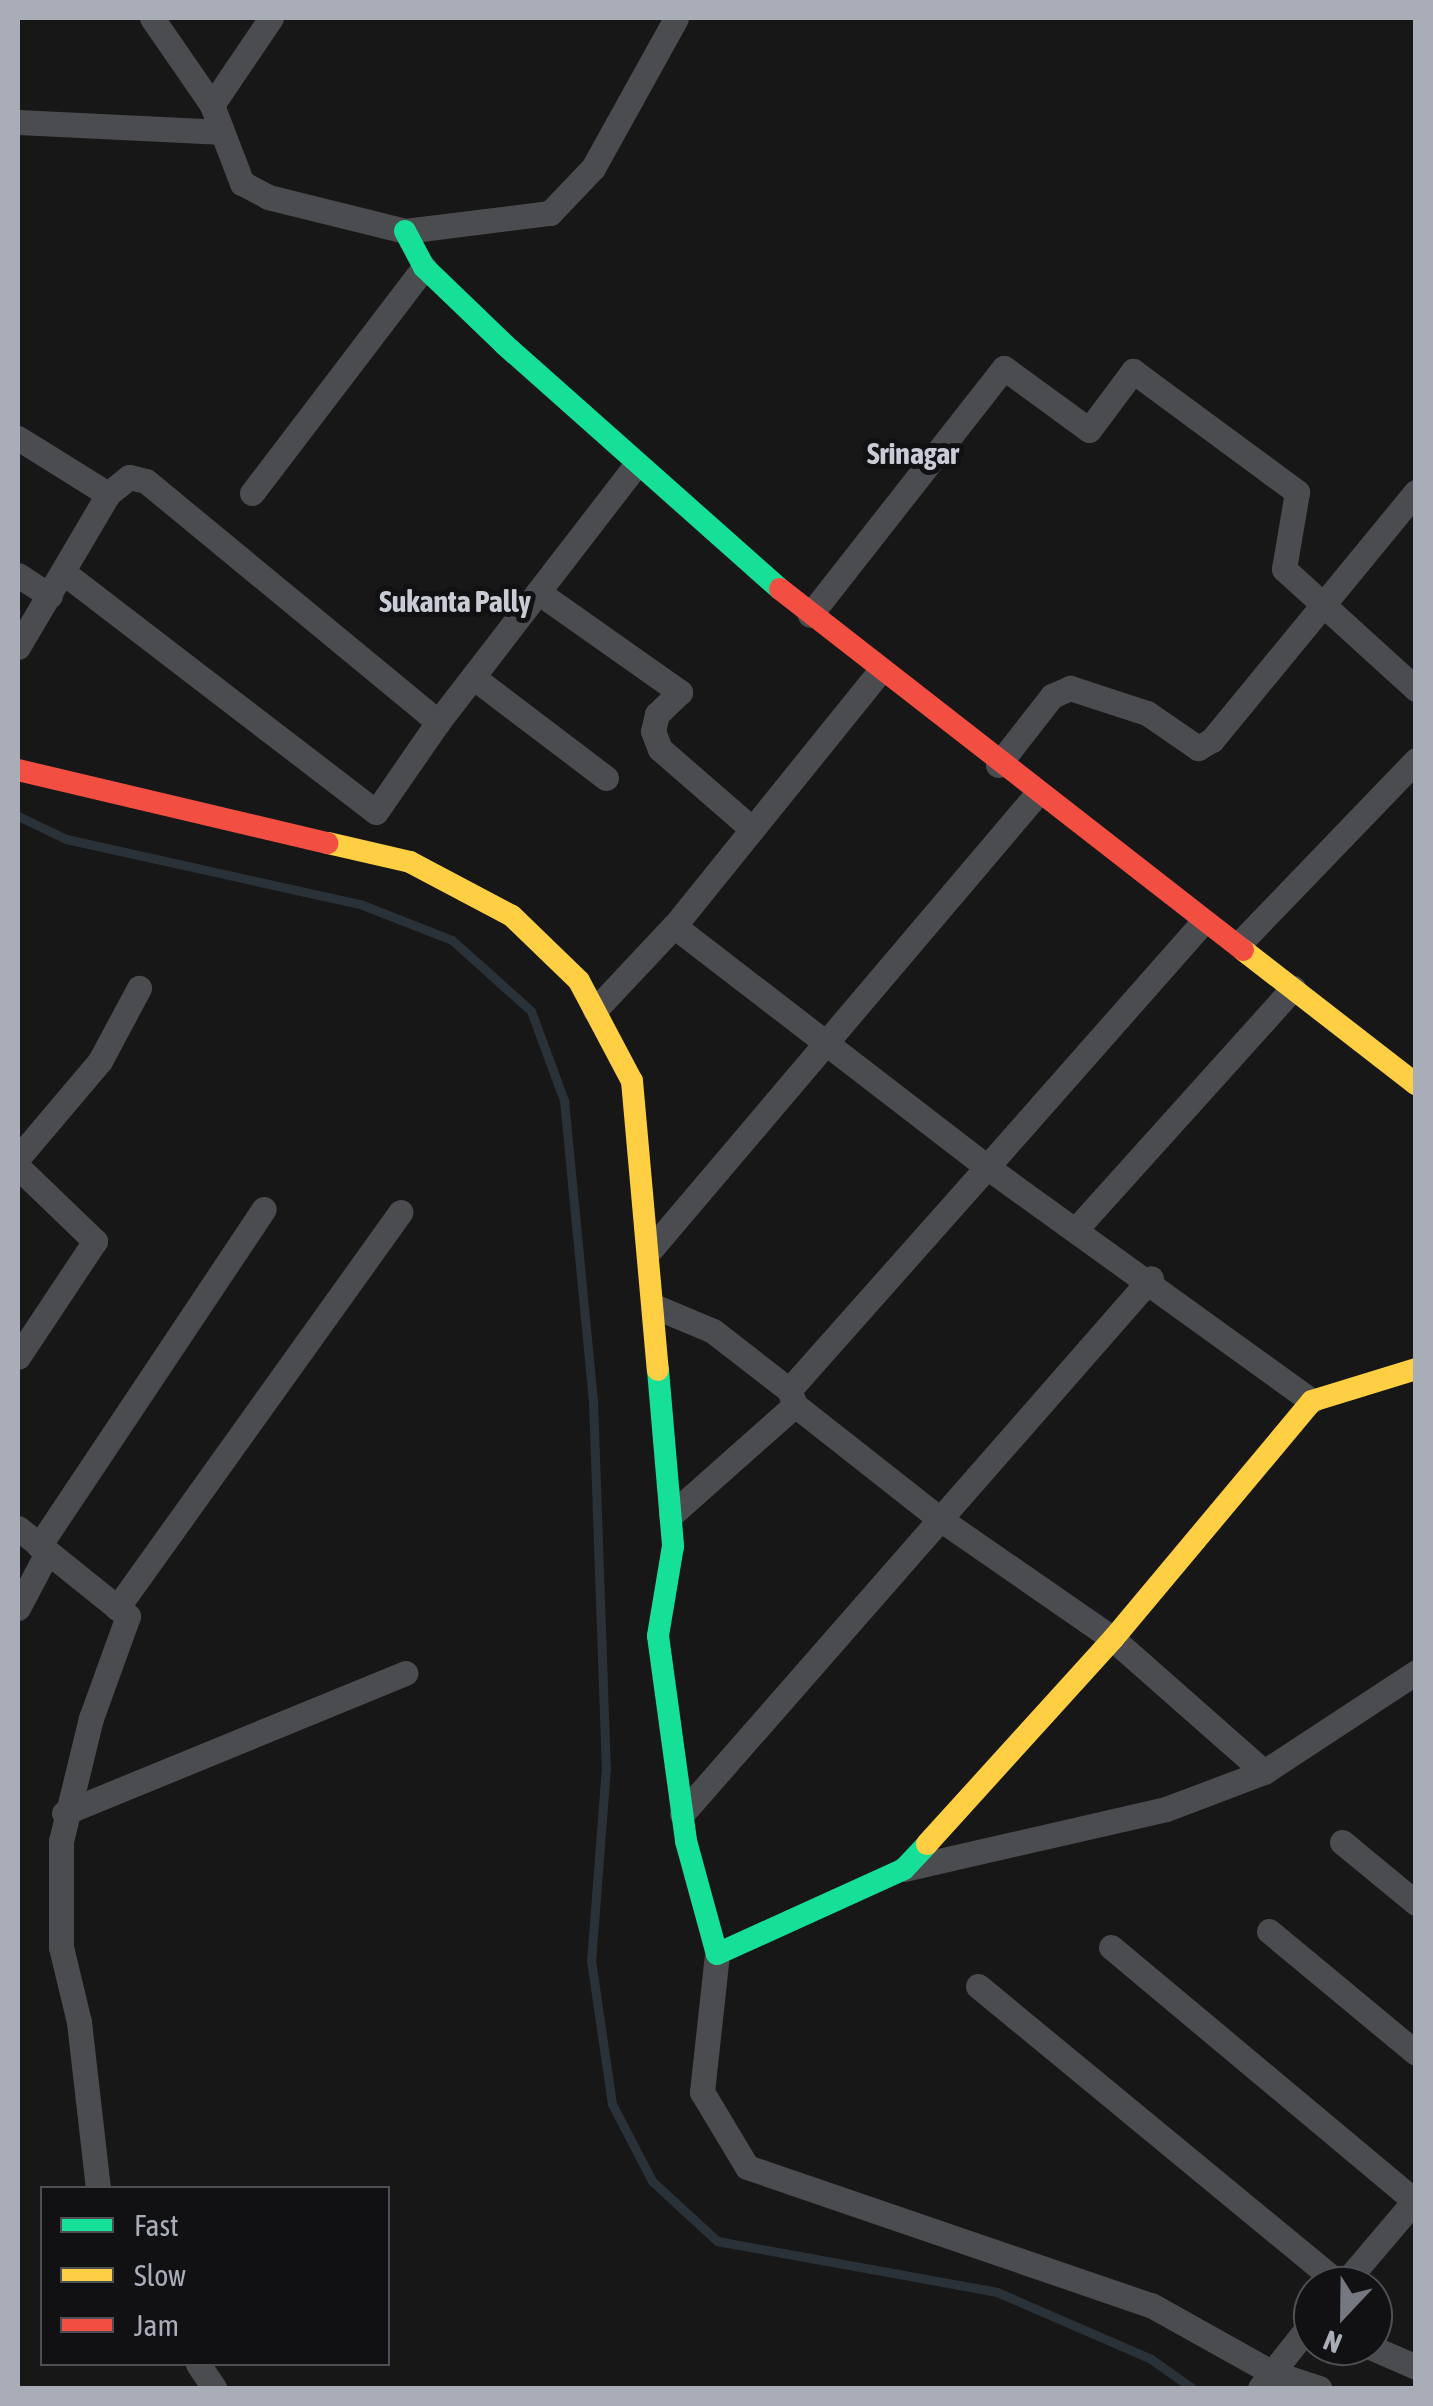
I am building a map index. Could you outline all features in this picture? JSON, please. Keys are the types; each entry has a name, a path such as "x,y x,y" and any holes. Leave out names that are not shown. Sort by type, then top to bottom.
{"street":[{"path":"152,18 212,105 222,141 242,183 268,197 406,231 550,213 595,162 676,18"},
{"path":"212,105 271,18"},
{"path":"18,122 222,141"},
{"path":"406,231 424,268 635,466 810,615 1036,795 1203,922 1239,944 1416,1084"},
{"path":"252,493 424,268"},
{"path":"810,615 1004,368 1089,430 1132,371 1297,492 1284,570 1416,688"},
{"path":"18,438 108,494"},
{"path":"64,572 376,812 438,722 635,466"},
{"path":"18,646 108,494 130,477 146,481 438,722"},
{"path":"998,765 1052,696 1070,688 1148,713 1198,748 1416,492"},
{"path":"18,575 50,596"},
{"path":"538,592 680,692 658,714 652,731 660,749 752,830"},
{"path":"595,1010 674,926 880,670"},
{"path":"473,677 606,778"},
{"path":"1239,944 1416,760"},
{"path":"18,770 410,862 512,916 580,981 632,1081 652,1248 671,1515 658,1636 682,1814 717,1954 702,2092 747,2167 1152,2305 1265,2380 1319,2388"},
{"path":"652,1248 831,1043 1036,795"},
{"path":"671,1515 792,1398 987,1167 1203,922"},
{"path":"674,926 831,1043 987,1167 1150,1278 1312,1401"},
{"path":"18,1158 100,1061 138,988"},
{"path":"1077,1228 1293,988"},
{"path":"18,1167 95,1241 18,1357"},
{"path":"18,1608 43,1549 264,1210"},
{"path":"117,1608 400,1212"},
{"path":"682,1814 1150,1278"},
{"path":"656,1307 714,1330 940,1519 1113,1639 1264,1772"},
{"path":"904,1869 1113,1639 1312,1401 1416,1369"},
{"path":"18,1528 128,1616 64,1813 61,1948 79,2022 98,2186"},
{"path":"717,1954 904,1869 1146,1814 1264,1772 1416,1672"},
{"path":"64,1813 406,1674"},
{"path":"1342,1842 1416,1903"},
{"path":"1269,1931 1416,2053"},
{"path":"978,1986 1342,2286 1415,2200 1111,1947"},
{"path":"1265,2380 1293,2346"},
{"path":"199,2366 214,2388"}],"waterway":[{"path":"18,816 66,839 360,904 452,940 531,1011 564,1100 593,1400 606,1767 591,1960 612,2104 652,2181 717,2241 997,2292 1151,2359 1192,2388"}],"traffic: fast":[{"path":"405,231 424,267 505,345 780,589"},
{"path":"658,1370 673,1546 658,1636 686,1841 717,1954 904,1869 927,1844"}],"traffic: slow":[{"path":"328,843 410,862 512,916 579,981 632,1081 658,1370"},
{"path":"1243,950 1416,1084"},
{"path":"927,1844 1113,1639 1312,1401 1416,1369"}],"traffic: jam":[{"path":"780,589 1243,950"},
{"path":"18,770 328,843"}],"district":[{"name":"Srinagar","path":"913,453"},
{"name":"Sukanta Pally","path":"455,601"}]}
